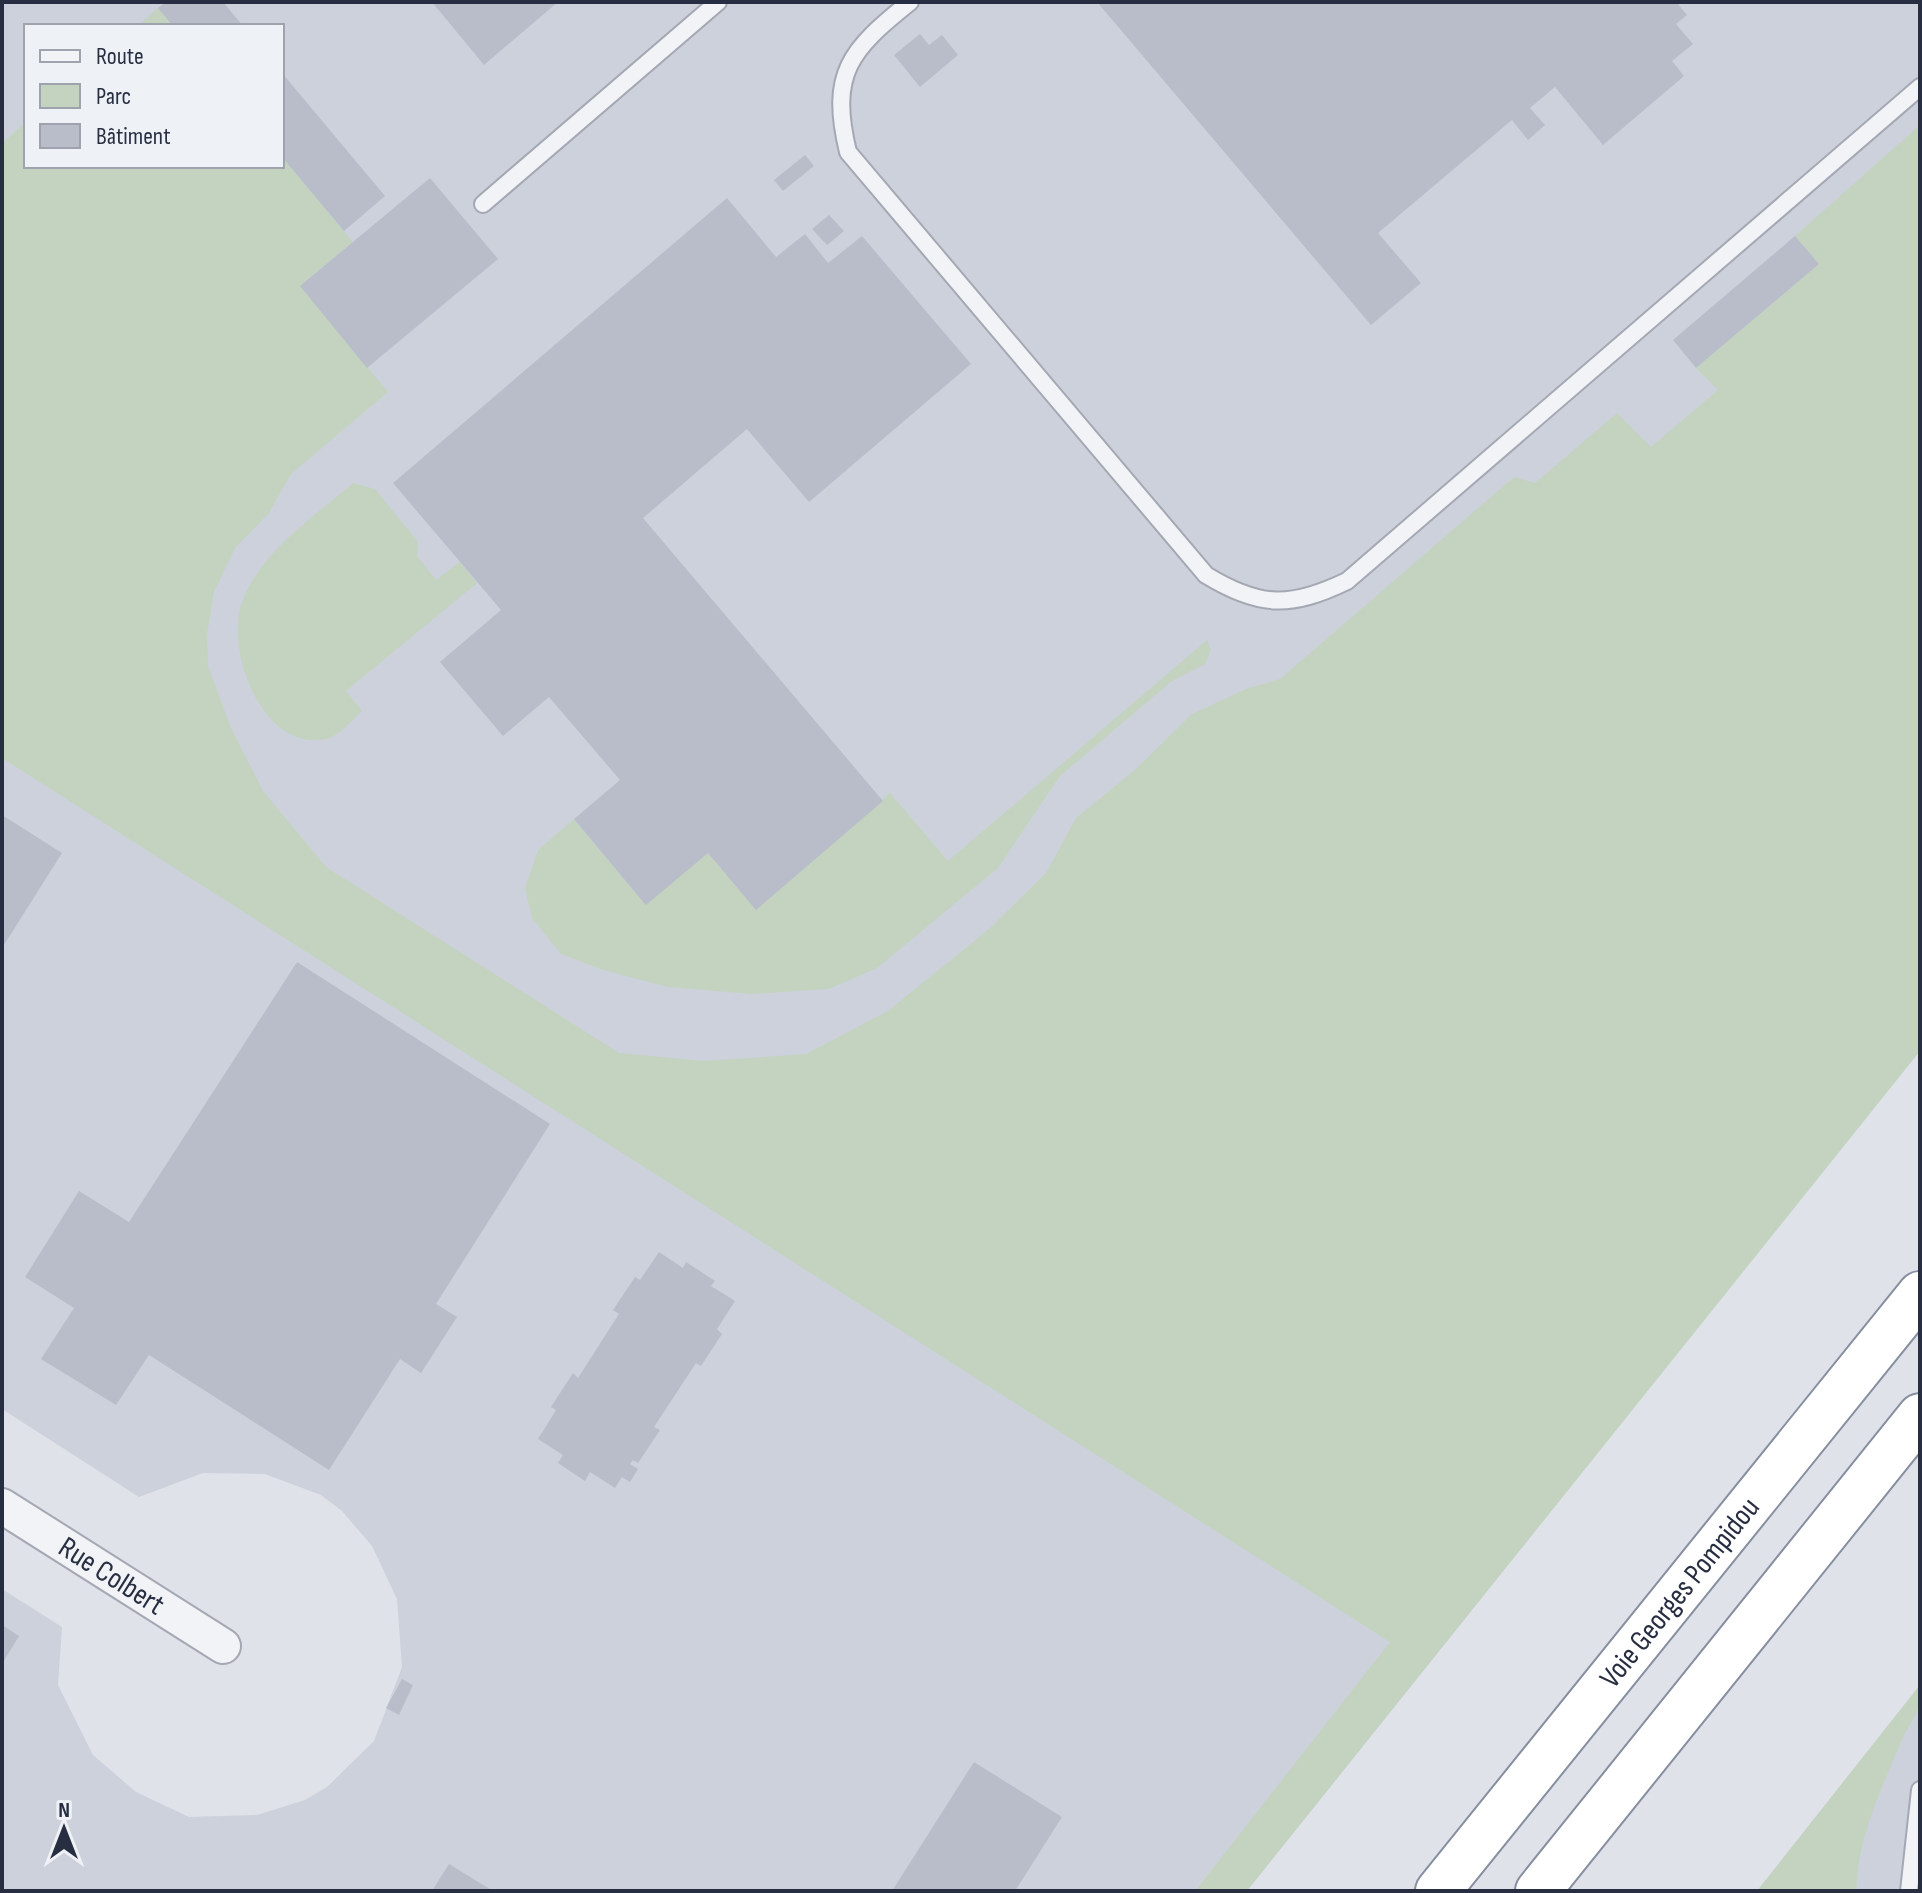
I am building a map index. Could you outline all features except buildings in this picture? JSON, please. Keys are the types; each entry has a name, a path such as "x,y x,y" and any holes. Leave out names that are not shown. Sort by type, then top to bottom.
{"highway":[{"name":"Voie Georges Pompidou","path":"1438,1891 1920,1294"},
{"path":"1538,1891 1920,1416"}],"street":[{"name":"Rue Colbert","path":"2,1506 223,1646"}],"lane":[{"path":"483,204 718,2"},
{"path":"910,2 870,35 846,69 838,112 848,152 1206,575 1238,595 1275,602 1313,597 1347,581 1920,87"},
{"path":"1909,1891 1920,1790"}],"shaded area":[{"path":"2,2 1920,2 1920,980 1195,1891 2,1891 2,1589 62,1627 58,1685 93,1755 136,1792 189,1817 257,1815 305,1800 327,1787 374,1741 402,1667 397,1599 372,1546 342,1511 321,1495 265,1474 203,1473 139,1497 2,1409"},
{"path":"1920,1685 1920,1891 1757,1891"}],"green space":[{"path":"158,8 171,24 140,24"},
{"path":"24,124 24,168 284,168 284,159 353,242 300,286 388,392 291,474 269,513 235,548 214,592 207,634 208,666 231,728 263,791 326,867 619,1053 704,1061 806,1054 888,1011 989,929 1046,873 1076,818 1136,769 1192,714 1246,689 1280,679 1514,477 1535,483 1617,413 1651,447 1718,390 1696,368 1819,264 1795,236 1920,125 1920,1051 1247,1891 1195,1891 1390,1642 2,758 2,143"},
{"path":"353,483 375,489 418,542 417,556 436,580 460,562 477,583 346,691 362,711 338,734 329,738 306,739 285,731 268,716 254,695 244,671 238,623 242,602 251,584 275,551"},
{"path":"1207,640 1211,650 1205,664 1172,681 1060,776 998,868 877,968 829,989 752,994 668,987 603,970 561,954 532,918 525,888 538,850 574,819 644,903 708,853 754,907 890,793 948,861"},
{"path":"1920,1685 1917,1711 1901,1742 1865,1834 1857,1891 1757,1891"}]}
